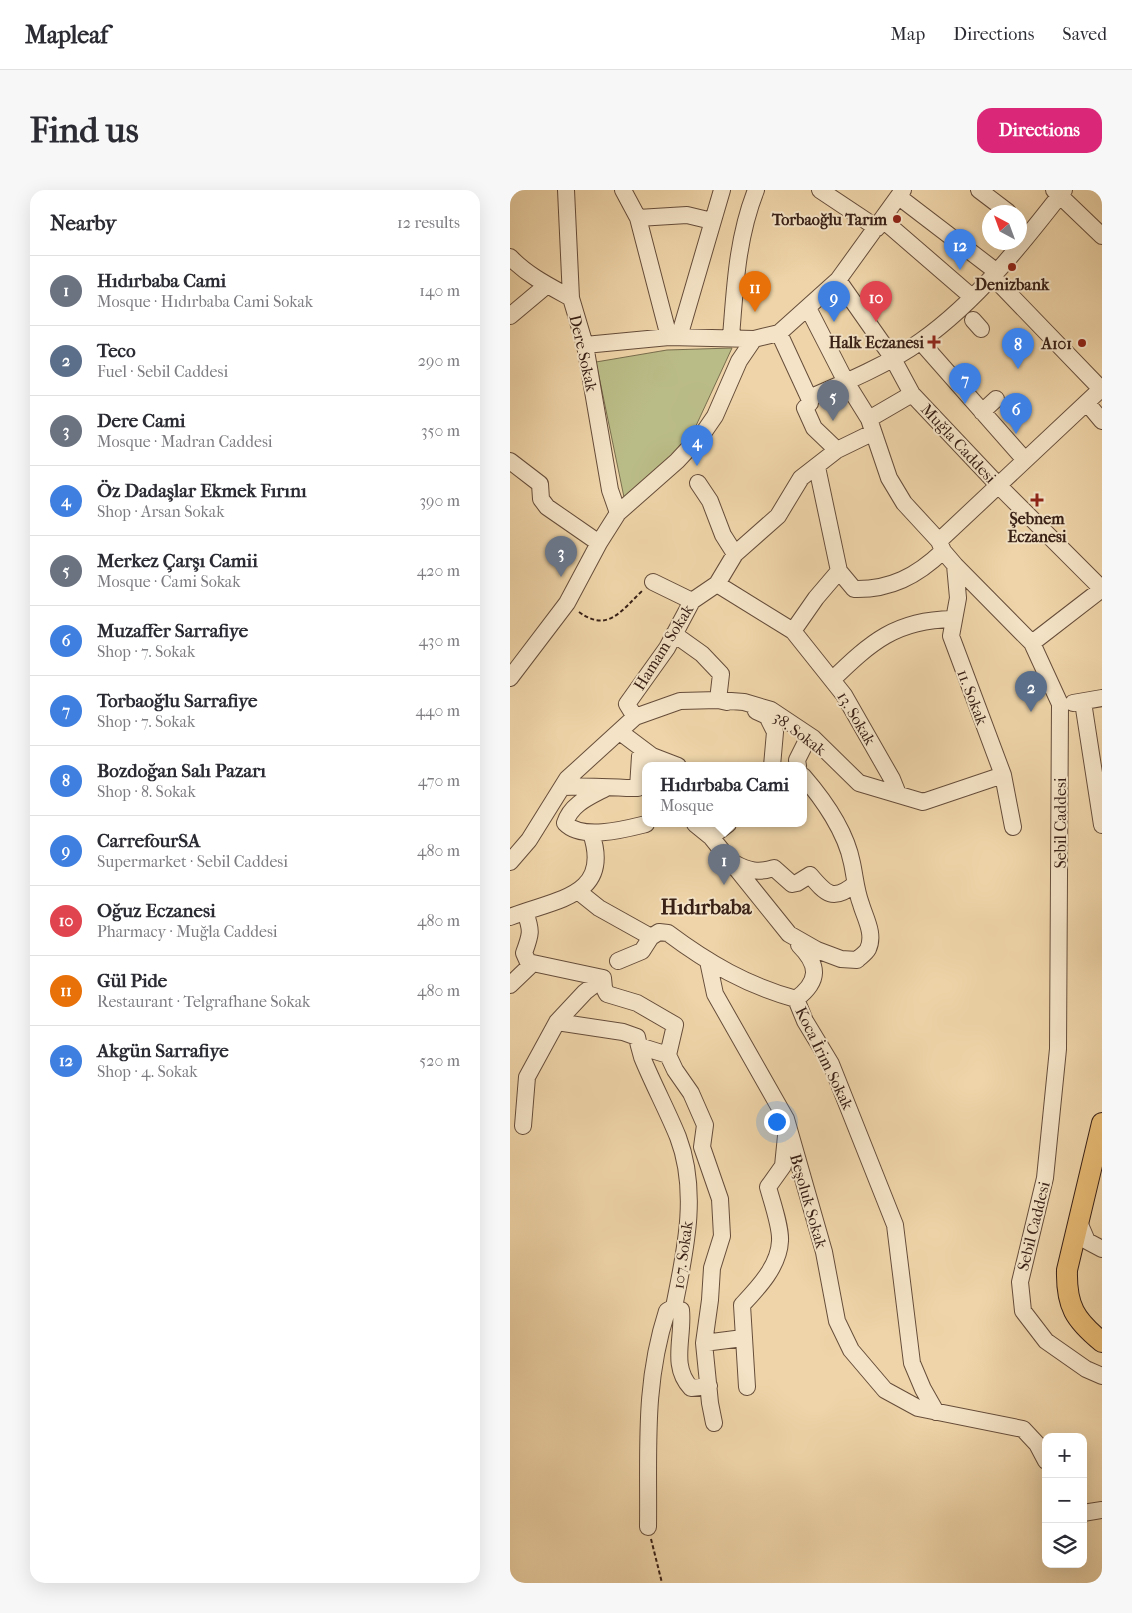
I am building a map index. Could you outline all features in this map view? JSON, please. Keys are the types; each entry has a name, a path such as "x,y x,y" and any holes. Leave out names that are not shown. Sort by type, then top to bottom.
{"main road":[{"path":"1102,1123 1067,1270 1069,1304 1088,1331 1102,1342"}],"street":[{"name":"Dere Sokak","path":"566,190 571,298 585,345 610,490 618,513"},
{"path":"623,190 638,218 674,337"},
{"path":"674,337 722,190"},
{"path":"731,337 739,246 746,215 756,190"},
{"path":"820,190 880,224 972,297"},
{"path":"979,190 999,205"},
{"path":"1027,226 1060,192 1102,236"},
{"path":"585,345 674,337 754,338 779,333 838,280 901,194 995,274 1101,389 998,485 919,572 903,581 872,590 854,589 839,571 817,467"},
{"path":"638,218 687,215 712,221"},
{"path":"809,398 846,382 921,342 995,274 1006,250"},
{"path":"510,257 518,265 547,285 571,298"},
{"name":"Muğla Caddesi","path":"838,280 892,357 912,394 998,485 1102,589"},
{"path":"510,316 547,285"},
{"name":"Sebil Caddesi","path":"808,308 870,426 889,478 899,495 955,565 1032,642 1060,704 1058,1049 1045,1178 1020,1282 1023,1311 1046,1340 1086,1369 1102,1376"},
{"path":"779,333 809,398 810,403 806,408 814,428 837,450"},
{"path":"510,678 517,661 567,603 599,543 618,513 677,461 704,432 715,416 739,360 754,338"},
{"path":"921,342 1025,460"},
{"name":"Hamam Sokak","path":"635,717 627,704 674,634 692,601 717,584 735,554 778,516 801,478 912,394"},
{"path":"982,412 996,399"},
{"path":"1087,403 1102,421"},
{"path":"510,461 540,484 541,499 547,507 599,543"},
{"path":"698,483 710,501 723,535 735,554"},
{"name":"11. Sokak","path":"955,565 958,598 952,619 951,636 1003,775 1013,826"},
{"path":"793,631 816,598 839,571"},
{"path":"653,582 692,601"},
{"name":"13. Sokak","path":"717,584 793,631 844,695 892,779 898,794"},
{"path":"1032,642 1102,589"},
{"path":"832,680 858,654 888,633 926,619 952,619"},
{"path":"674,634 702,654 721,674 718,700 767,716 775,732 772,762"},
{"path":"1060,704 1102,698"},
{"name":"38. Sokak","path":"635,717 680,701 718,700 744,702 771,710 809,736 860,783 898,794"},
{"path":"1083,702 1102,825"},
{"path":"510,862 529,840 574,772 635,717"},
{"path":"620,732 652,756 668,762"},
{"path":"797,762 809,736"},
{"path":"563,787 587,785 606,788 638,788 640,756 652,756"},
{"path":"898,794 923,802 1003,775"},
{"path":"789,934 817,950 841,959 857,960 868,950 870,938 868,922 855,884 852,861 832,815 821,797 807,781"},
{"path":"606,788 581,802 568,813 565,824 569,828 591,833 614,832 642,825"},
{"path":"699,827 711,837 789,934 810,956 814,966 814,977 809,989 796,999"},
{"path":"711,837 724,827"},
{"path":"591,833 596,847 597,866 588,883 579,892 518,914 531,937 524,953 528,962 603,978"},
{"path":"732,862 752,871 774,868 792,884 810,875 823,890 831,895 844,893 855,884"},
{"path":"579,892 593,904 651,937 642,950 618,961"},
{"name":"Koca İrim Sokak","path":"651,937 659,932 668,933 722,970 759,987 796,999 806,1022 831,1064 896,1225 912,1364 936,1412"},
{"name":"Beşoluk Sokak","path":"708,961 715,994 786,1119 824,1252 837,1321 852,1350 885,1390 918,1408 1023,1429 1037,1444 1042,1453"},
{"path":"510,985 533,963"},
{"path":"524,1126 527,1077 557,1022 585,992 603,978"},
{"path":"603,978 607,994 637,1003 675,1025 668,1055 675,1070 692,1093 705,1124 702,1147 720,1199 722,1236 712,1268 704,1343 714,1423"},
{"path":"557,1022 623,1032 637,1036 639,1046 668,1055"},
{"name":"107. Sokak","path":"639,1046 645,1064 678,1138 689,1197 686,1247 674,1308 667,1311 662,1326 650,1385 648,1419 648,1527"},
{"path":"747,1387 742,1305 758,1287 777,1256 780,1240 768,1187 783,1166 786,1149 786,1119"},
{"path":"1078,1220 1087,1241 1102,1249"},
{"path":"674,1308 681,1310 679,1368 683,1380 691,1388 710,1386"},
{"path":"704,1343 743,1338"},
{"path":"1087,1512 1102,1510"}],"path":[{"path":"567,603 588,619 598,622 608,621 653,582"},
{"path":"648,1527 662,1583"}],"green space":[{"path":"732,348 694,430 660,471 625,502 596,362 667,350"}],"place":[{"name":"Torbaoğlu Tarım","path":"897,219"},
{"name":"Denizbank","path":"1012,267"},
{"name":"Akgün Sarrafiye","path":"960,270"},
{"name":"Gül Pide","path":"755,312"},
{"name":"CarrefourSA","path":"834,322"},
{"name":"Oğuz Eczanesi","path":"876,322"},
{"name":"Halk Eczanesi","path":"934,342"},
{"name":"A101","path":"1082,343"},
{"name":"Bozdoğan Salı Pazarı","path":"1018,369"},
{"name":"Torbaoğlu Sarrafiye","path":"965,404"},
{"name":"Merkez Çarşı Camii","path":"833,421"},
{"name":"Muzaffer Sarrafiye","path":"1016,434"},
{"name":"Öz Dadaşlar Ekmek Fırını","path":"697,466"},
{"name":"Şebnem Eczanesi","path":"1037,500"},
{"name":"Dere Cami","path":"561,577"},
{"name":"Teco","path":"1031,712"},
{"name":"Hıdırbaba Cami","path":"724,885"}],"district":[{"name":"Hıdırbaba","path":"706,907"}]}
